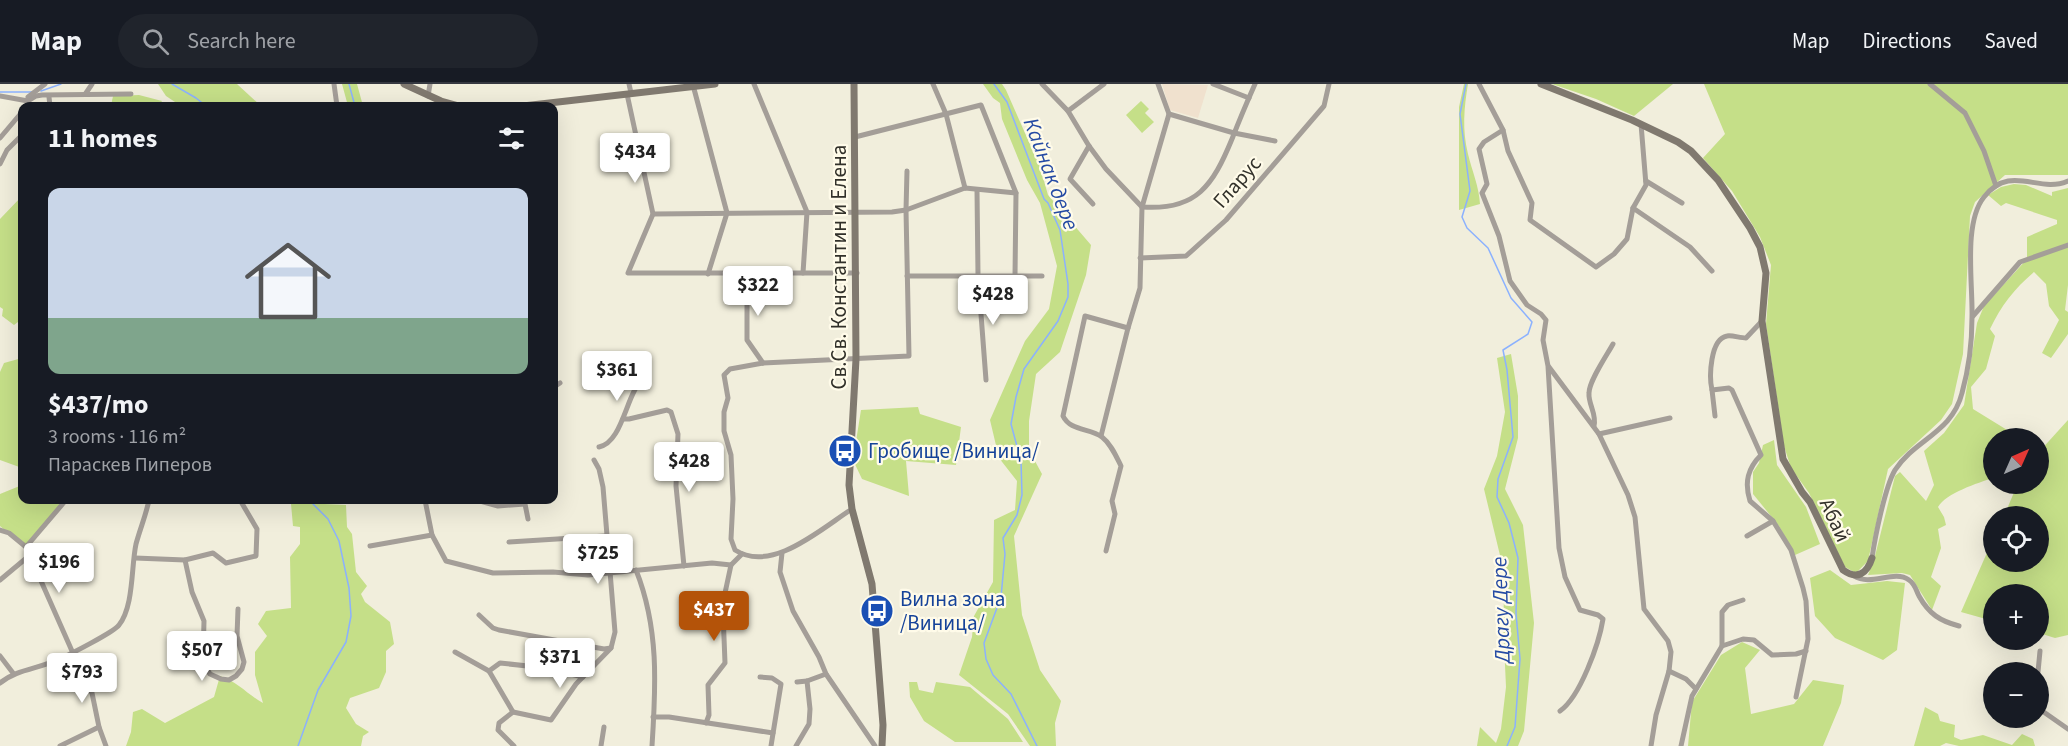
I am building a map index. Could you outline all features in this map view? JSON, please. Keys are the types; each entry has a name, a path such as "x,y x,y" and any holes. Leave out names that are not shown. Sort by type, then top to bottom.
{"street":[{"path":"26,102 45,84"},
{"path":"86,93 93,84"},
{"path":"334,84 336,102"},
{"path":"405,84 428,96 447,102"},
{"path":"428,96 430,84"},
{"path":"628,84 653,214 628,273 857,273"},
{"path":"558,102 715,84"},
{"path":"754,84 807,212 803,273"},
{"name":"Св.Св. Константин и Елена","path":"854,84 856,360 849,485 852,509 872,584 884,725 882,746"},
{"path":"933,84 946,114 965,189"},
{"path":"1042,84 1068,111 1106,169 1142,207 1158,208 1184,202 1203,191 1220,169 1256,84"},
{"path":"1068,111 1104,84"},
{"path":"1101,436 1140,288 1142,207 1168,114 1158,84"},
{"path":"1213,84 1250,98"},
{"name":"Гларус","path":"1140,258 1186,256 1205,240 1226,220 1324,105 1329,84"},
{"path":"1479,84 1503,130 1508,151 1532,204 1530,220 1592,265 1599,266 1627,239 1633,208 1646,181"},
{"name":"Абай","path":"1541,84 1641,124 1678,142 1695,155 1718,180 1750,228 1760,247 1766,273 1762,321 1786,467 1814,510 1838,565 1854,576 1867,569 1872,558 1895,471 1911,453 1945,426 1959,404 1968,364 1972,317 1974,218 1982,199 1996,186"},
{"path":"1930,84 1965,113 1984,151 1996,186 2016,179 2050,185 2068,181"},
{"path":"693,85 727,213 708,274"},
{"path":"0,96 26,102 36,96 50,97 86,93 131,94"},
{"path":"50,97 50,102"},
{"path":"855,137 981,105 1016,193 1015,276"},
{"path":"1168,114 1234,133 1275,141"},
{"path":"0,138 2,128 18,115"},
{"path":"1641,124 1646,181 1682,203"},
{"path":"1503,130 1484,142 1479,149 1487,184 1482,193 1499,236 1510,281 1527,305 1544,316 1543,340 1548,366 1559,548 1565,577 1580,610 1598,615 1603,620 1588,667 1567,707 1560,711"},
{"path":"0,164 18,139"},
{"path":"1089,146 1070,179 1093,204"},
{"path":"852,509 782,553 742,554 735,549 731,539 733,476 731,455 724,431 724,412 728,398 723,378 730,369 763,363 909,356 907,171"},
{"path":"653,214 856,213 906,210 965,189 1016,193"},
{"path":"977,190 978,275 986,380"},
{"path":"1633,208 1690,247 1712,271"},
{"path":"1972,317 2020,261 2068,245"},
{"path":"747,274 747,340 763,363"},
{"path":"907,276 1042,276"},
{"path":"1106,551 1115,514 1113,501 1121,466 1111,447 1101,436 1066,423 1063,416 1085,316 1128,328"},
{"path":"1715,416 1710,368 1716,344 1728,336 1746,338 1762,321"},
{"path":"1594,426 1596,421 1589,398 1589,388 1613,344"},
{"path":"1548,366 1599,434 1628,495 1635,518 1644,609 1668,641 1671,652 1669,671 1656,714 1651,746"},
{"path":"601,447 611,439 623,419 637,385 645,377"},
{"path":"1712,390 1730,388 1732,390 1761,455 1750,467 1750,501 1773,521 1791,550 1803,588 1807,610 1806,651 1796,697"},
{"path":"623,419 667,410 671,412 678,434 676,486 684,566"},
{"path":"1599,434 1671,418"},
{"path":"455,652 489,671 513,712 551,720 583,676 611,648 615,632 615,615 605,536 603,487 599,469 594,460"},
{"path":"26,547 63,504"},
{"path":"0,683 13,673 42,667 114,630 121,623 132,588 136,543 148,504"},
{"path":"135,558 185,560 213,553 226,563 256,556 257,529 242,504"},
{"path":"425,504 432,535 446,561 493,573 554,572 588,575 712,563 731,565"},
{"path":"491,504 498,506 525,504 528,519"},
{"path":"1747,536 1773,521"},
{"path":"0,530 9,533 26,547 30,555 69,653 92,693 99,727 106,746"},
{"path":"370,546 432,535"},
{"path":"509,542 605,536"},
{"path":"782,553 780,572 786,594 826,674 874,746"},
{"path":"706,723 709,715 708,685 725,663 723,612 731,565 742,554"},
{"path":"0,580 30,555"},
{"path":"185,560 192,592 204,621 203,659 210,674 221,679 229,680 236,676 244,662 237,636 238,609"},
{"path":"636,570 647,600 656,660 652,746"},
{"path":"1854,576 1866,581 1901,577 1908,579 1916,587 1928,610 1938,620 1959,626"},
{"path":"1722,646 1722,612 1728,605 1743,600"},
{"path":"479,615 493,628 499,630 604,649 611,648"},
{"path":"1681,746 1692,696 1710,662 1722,646 1743,639 1754,640 1772,655 1796,654 1806,651"},
{"path":"2039,662 2040,651"},
{"path":"0,656 13,673"},
{"path":"489,671 500,663 546,668 583,676"},
{"path":"1669,671 1686,679 1696,689"},
{"path":"797,682 826,674"},
{"path":"760,677 772,678 781,684 771,746"},
{"path":"796,746 809,724 807,681"},
{"path":"513,712 499,723 497,728 514,746"},
{"path":"2049,716 2068,729"},
{"path":"653,717 669,717 773,733"},
{"path":"60,746 99,727"},
{"path":"601,746 604,727"}],"shaded area":[{"path":"1162,84 1208,85 1198,118 1170,110"}],"green space":[{"path":"158,84 237,84 257,102 175,102 166,96"},
{"path":"342,84 357,84 362,102 347,102"},
{"path":"983,84 1002,84 1040,167 1048,195 1091,245 1086,275 1060,352 1036,374 1029,421 1029,450 1042,474 1014,536 1022,615 1040,670 1061,701 1055,723 1056,746 1030,746 1008,714 959,675 972,637 974,616 993,582 994,520 1015,510 1017,481 999,458 990,420 1025,341 1049,309 1057,266 1040,203 1027,180 1002,119 1000,103 993,98"},
{"path":"1464,84 1468,84 1465,136 1480,204 1459,210 1459,107"},
{"path":"1552,84 1673,84 1634,116 1596,99"},
{"path":"1704,84 2068,84 2068,175 2005,175 1975,202 1970,216 1963,354 1952,404 1941,420 1888,469 1868,561 1856,573 1845,567 1809,493 1791,468 1784,446 1766,324 1771,265 1760,237 1732,191 1703,158 1725,134"},
{"path":"139,95 162,101 112,102 113,96"},
{"path":"1141,101 1149,109 1145,113 1154,122 1142,133 1126,115"},
{"path":"2014,184 2026,185 2052,196 2052,192 2068,188 2068,285 2065,310 2068,312 2068,334 2051,358 2042,353 2059,320 2049,306 2046,284 2034,272 2009,298 1990,329 1995,336 1986,369 1971,387 1973,409 2004,428 1983,428 1983,482 1955,493 1938,507 1946,525 1938,529 1941,548 1931,577 1941,586 1932,610 1910,575 1902,573 1868,575 1874,560 1895,476 1900,472 1926,501 1934,485 1924,451 1944,433 1964,405 1977,323 1984,306 2027,259 2027,237 2057,224 2057,220 2006,203 2001,206 1988,195 2001,187"},
{"path":"18,200 18,322 14,325 2,316 3,309 0,307 0,219"},
{"path":"1511,354 1518,396 1518,438 1505,489 1523,525 1534,623 1524,731 1518,746 1477,746 1480,727 1496,743 1501,729 1506,687 1503,622 1505,576 1484,489 1497,456 1505,412 1497,358"},
{"path":"18,359 18,467 0,460 0,372 4,363"},
{"path":"918,407 920,414 961,427 956,465 906,461 909,496 862,479 853,460 861,410"},
{"path":"2068,420 2068,635 2055,638 2049,636 2049,584 1983,584 1983,618 1961,612 1983,562 1983,572 2049,572 2049,506 2008,506 2013,494 2049,494 2049,441"},
{"path":"1774,440 1777,465 1806,507 1820,544 1795,555 1779,526 1753,494 1753,472 1759,463 1763,445"},
{"path":"18,487 18,504 60,504 28,545 19,543 0,526 0,494"},
{"path":"291,504 346,505 347,527 352,534 356,572 367,586 361,594 365,602 390,622 394,644 386,651 386,672 379,688 350,698 346,708 356,724 369,732 363,736 361,746 126,746 131,732 133,712 142,709 165,723 214,697 220,676 232,681 263,703 255,675 255,652 267,636 258,624 266,611 291,608 290,557 300,544 300,527 293,526"},
{"path":"1830,570 1851,585 1887,581 1905,583 1897,650 1883,660 1835,638 1815,616 1810,578"},
{"path":"1742,642 1760,650 1745,668 1751,714 1794,704 1813,680 1844,685 1841,703 1823,746 1688,746 1692,702 1721,655"},
{"path":"909,682 917,682 919,690 933,693 936,682 970,687 1008,719 1023,742 955,742 924,721 910,697"},
{"path":"1925,707 1938,714 1940,721 1955,725 1954,737 1961,740 1983,735 2012,745 2022,734 2033,739 2035,746 1959,746 1946,743 1940,746 1914,746"}],"waterway":[{"path":"41,91 61,84"},
{"path":"172,84 201,102"},
{"path":"349,84 354,102"},
{"name":"Кайнак дере","path":"994,84 1007,102 1044,199 1060,230 1068,284 1068,297 1058,321 1024,369 1016,397 1011,424 1021,461 1022,495 1017,515 1003,538 1005,554 1001,597 984,643 986,659 993,675 1011,694 1037,746"},
{"name":"Драгу Дере","path":"1466,84 1460,114 1470,191 1462,217 1467,228 1488,248 1511,298 1532,322 1528,334 1503,350 1513,437 1498,479 1497,497 1509,523 1518,558 1516,613 1520,659 1515,727 1507,746"},
{"path":"0,92 32,92"},
{"path":"298,746 318,690 346,642 351,616 349,588 339,541 328,519 313,504"}],"place":[{"name":"Гробище /Виница/","path":"845,451"},
{"name":"Вилна зона /Виница/","path":"877,611"}]}
